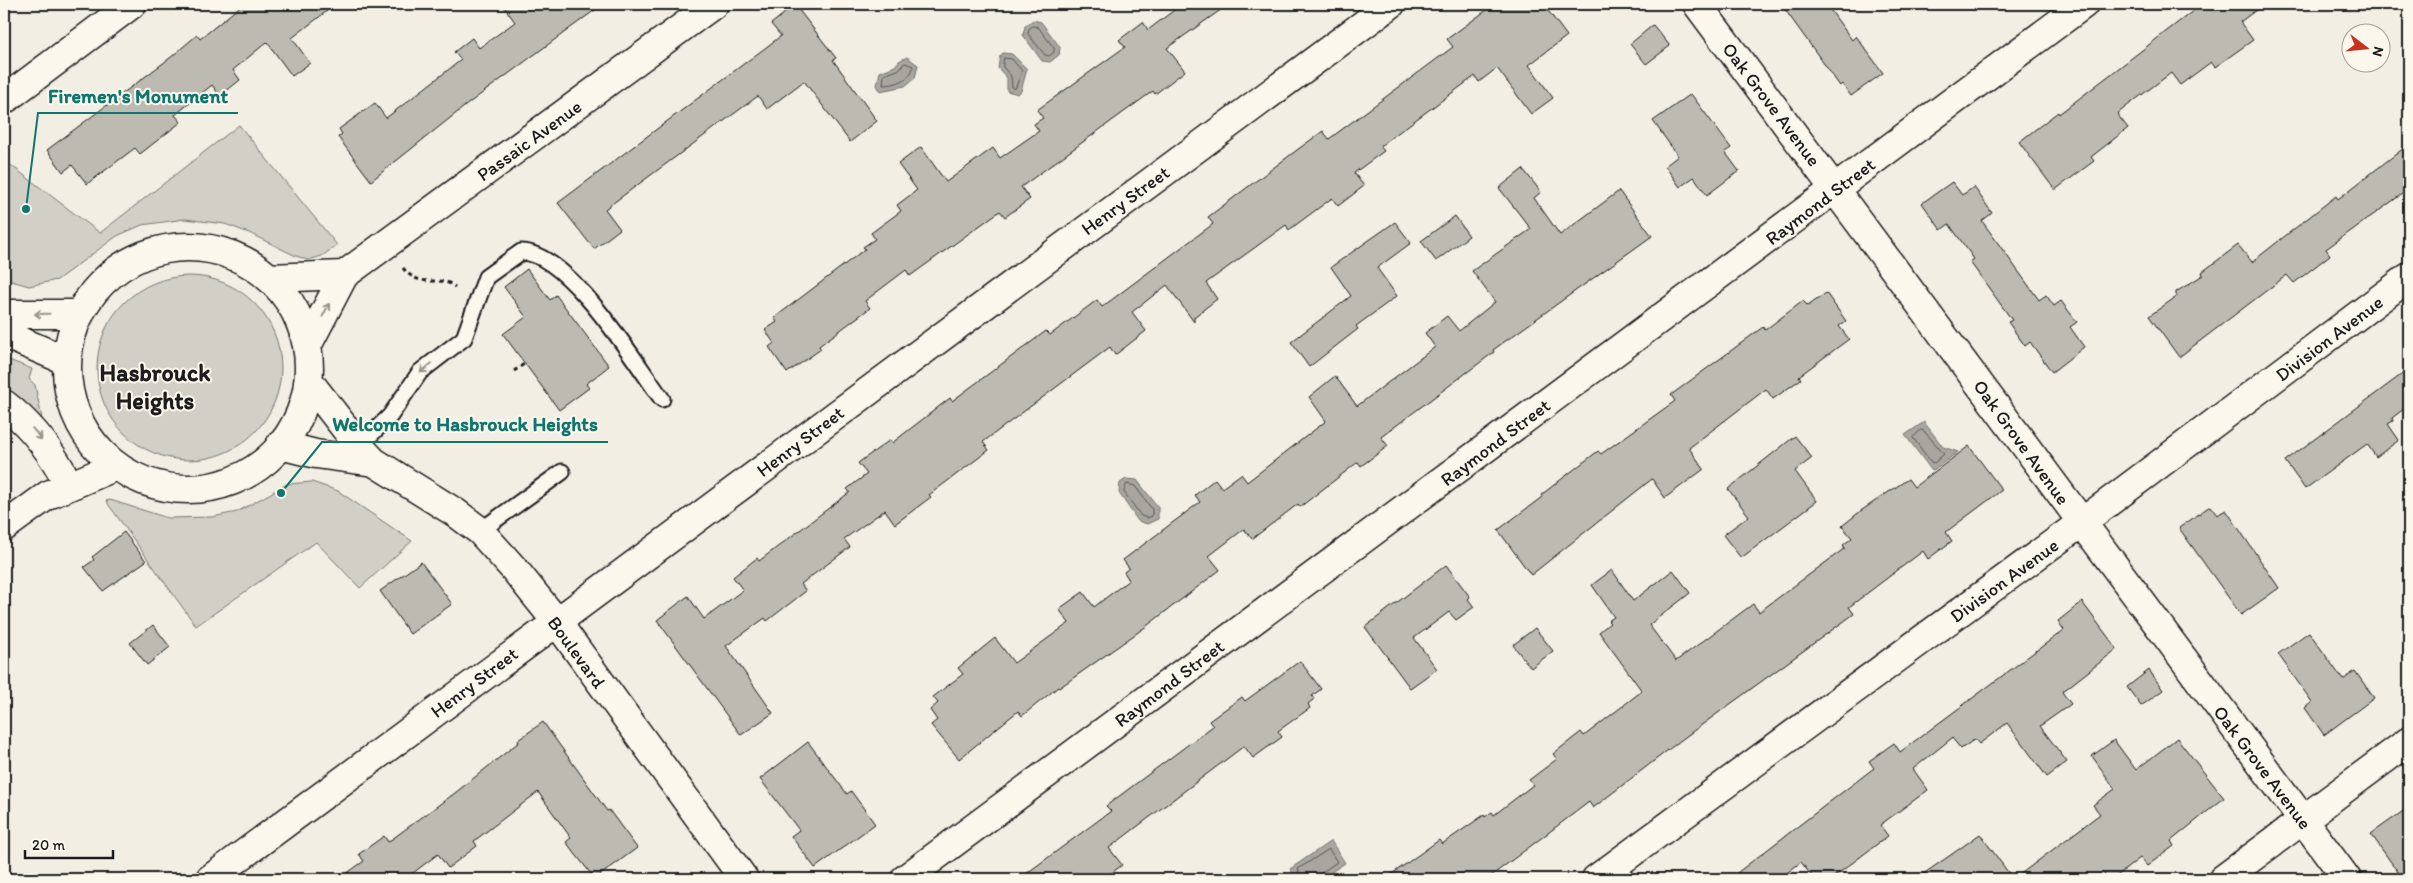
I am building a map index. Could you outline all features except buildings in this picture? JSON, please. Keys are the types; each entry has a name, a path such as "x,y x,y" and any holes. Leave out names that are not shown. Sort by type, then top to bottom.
{"street":[{"path":"4,100 132,4"},
{"name":"Passaic Avenue","path":"308,344 344,275 714,4"},
{"name":"Henry Street","path":"210,879 1390,4"},
{"name":"Oak Grove Avenue","path":"1697,4 2347,879"},
{"name":"Raymond Street","path":"905,879 2084,4"},
{"path":"172,248 191,248 230,258 270,278 282,291 298,316 308,344 310,383 302,418 280,445 264,461 248,473 213,484 181,489 156,484 114,467 78,424 67,392 67,361 80,314 95,289 115,272 134,260 172,248"},
{"path":"270,278 344,275"},
{"name":"Division Avenue","path":"1596,879 2081,523 2409,278"},
{"path":"4,314 80,314"},
{"path":"4,334 67,361"},
{"name":"Boulevard","path":"310,383 367,454 435,498 480,532 515,570 556,621 744,879"},
{"path":"4,404 32,427 49,449 62,472"},
{"path":"48,495 87,437"},
{"name":"Boulevard","path":"280,445 316,454 367,454"},
{"path":"4,527 48,495 114,467"},
{"path":"2223,879 2409,741"}],"lane":[{"path":"367,454 420,372 464,338 486,277 521,252 535,254 545,259 584,292 662,399"},
{"path":"480,532 562,472"}],"path":[{"path":"402,267 419,281 448,282 455,287"},
{"path":"514,371 524,364"}],"shaded area":[{"path":"239,125 337,245 322,256 308,260 225,224 185,219 142,225 117,236 57,280 29,286 4,279 4,160 100,233"},
{"path":"180,276 198,276 224,283 240,291 254,303 266,317 274,333 281,359 281,377 274,403 266,419 254,433 240,445 216,456 198,460 180,460 162,456 138,445 112,419 101,395 97,377 97,359 101,341 112,317 138,291 162,280"},
{"path":"4,358 32,369 29,379 35,385 44,428 4,394"},
{"path":"312,482 338,491 412,541 360,588 316,542 196,626 106,501 110,500 168,518 212,517 237,512 287,484"}],"water":[{"path":"1033,20 1041,22 1060,47 1059,55 1050,62 1042,61 1023,35 1025,26"},
{"path":"1003,53 1012,54 1027,69 1021,91 1018,94 1007,91 1007,78 998,68 1000,56"},
{"path":"907,57 918,65 915,78 905,86 880,91 877,85 880,72 895,66 899,61"},
{"path":"1924,422 1943,447 1958,452 1932,471 1905,435"},
{"path":"1126,479 1137,480 1158,507 1158,519 1147,524 1138,521 1119,493 1120,483"},
{"path":"1331,841 1345,863 1321,879 1297,879 1290,869"}],"place":[{"name":"Firemen's Monument","path":"26,209"},
{"name":"Welcome to Hasbrouck Heights","path":"281,493"}],"district":[{"name":"Hasbrouck Heights","path":"155,387"}]}
